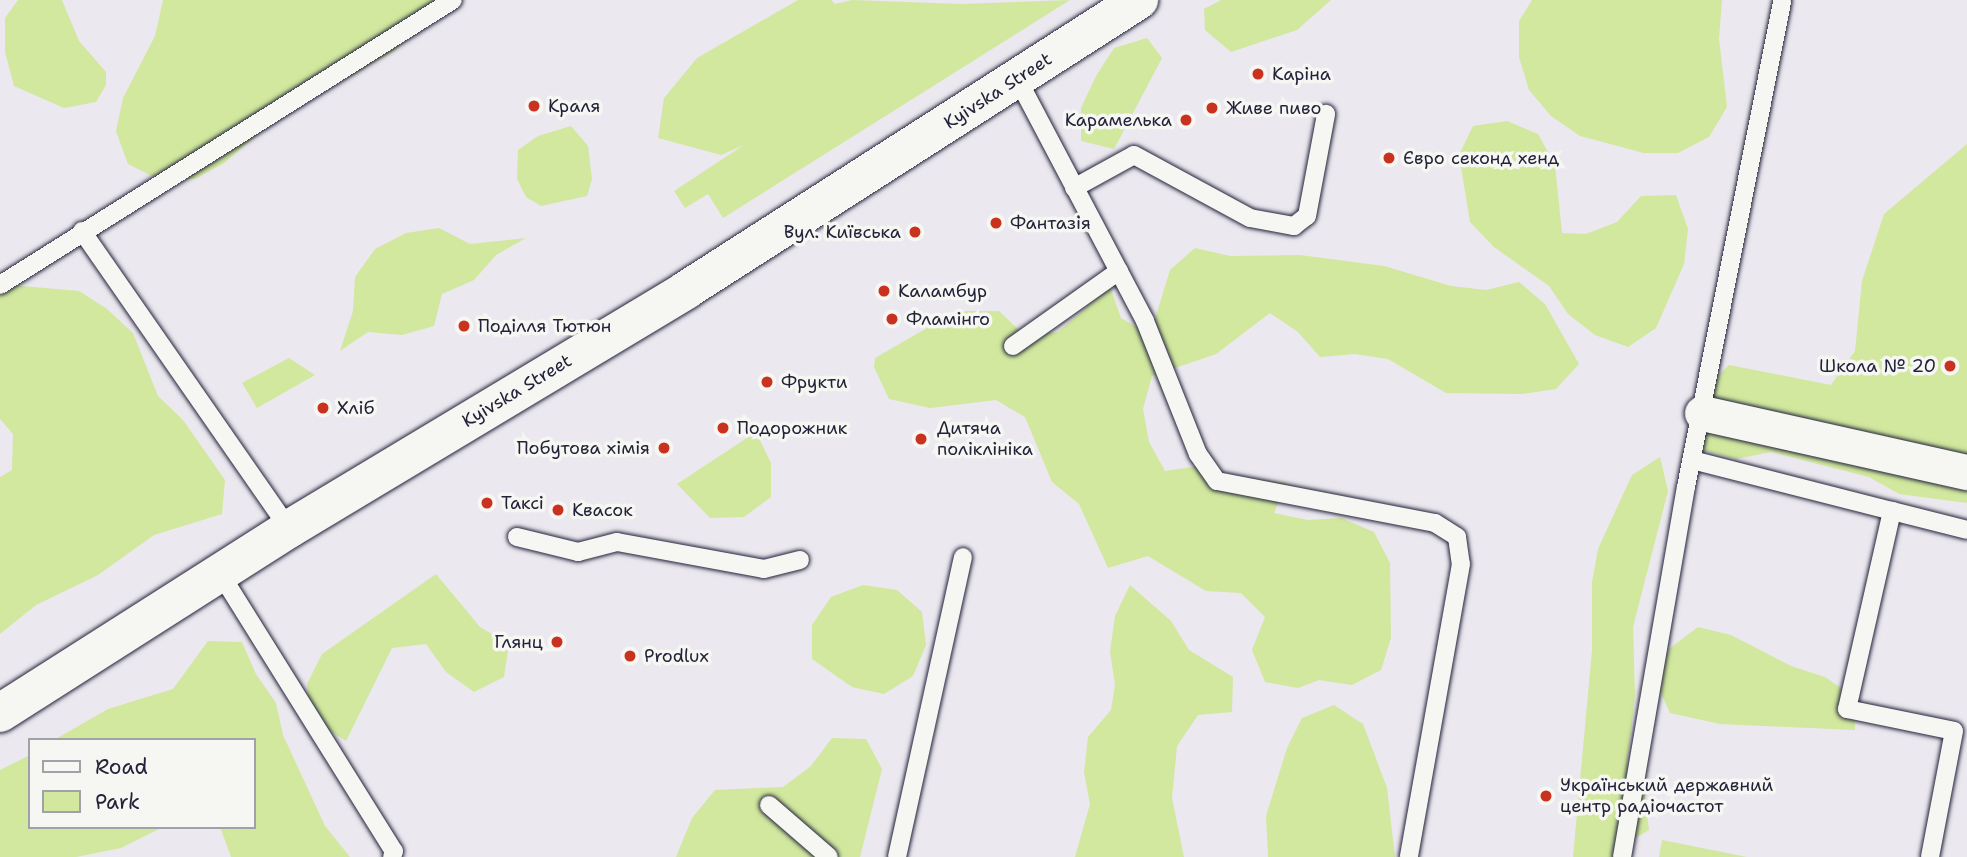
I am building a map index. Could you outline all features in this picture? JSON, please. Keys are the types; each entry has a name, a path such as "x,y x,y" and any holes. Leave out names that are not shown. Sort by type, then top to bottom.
{"main road":[{"name":"Kyivska Street","path":"0,713 289,529 686,290 1139,0"}],"street":[{"path":"1702,413 1967,472"}],"lane":[{"path":"0,285 453,0"},
{"path":"1622,857 1692,460 1782,0"},
{"path":"1017,78 1145,321 1198,454 1217,481 1434,523 1457,537 1461,564 1409,857"},
{"path":"1074,188 1134,155 1250,218 1294,226 1307,216 1325,114"},
{"path":"82,231 289,529"},
{"path":"1013,346 1119,271"},
{"path":"1692,460 1967,530"},
{"path":"1892,511 1847,709 1954,731 1930,857"},
{"path":"517,537 578,552 617,541 764,569 800,560"},
{"path":"897,857 963,557"},
{"path":"220,573 394,851 392,857"},
{"path":"769,805 829,857"}],"green space":[{"path":"18,0 62,0 79,41 106,72 106,85 96,102 64,108 14,86 5,52 5,18"},
{"path":"163,0 444,0 396,50 278,118 224,163 195,179 158,179 128,164 116,131 123,98 155,36"},
{"path":"798,0 831,0 835,4 852,0 961,4 1070,0 723,218 708,194 685,208 674,191 744,145 721,155 658,138 664,98 697,58"},
{"path":"1221,0 1331,0 1297,30 1231,52 1205,30 1204,9"},
{"path":"1532,0 1722,0 1719,39 1727,107 1709,137 1678,153 1644,153 1580,136 1551,116 1529,90 1519,57 1519,21"},
{"path":"1147,38 1162,58 1114,149 1081,141 1081,108 1096,76 1114,48"},
{"path":"1507,121 1538,134 1555,165 1562,233 1586,234 1617,222 1641,196 1676,195 1688,229 1684,264 1656,328 1628,347 1595,335 1568,314 1549,286 1494,247 1470,222 1459,155 1473,126"},
{"path":"571,126 588,146 592,179 587,196 541,206 526,197 517,179 518,150 538,136"},
{"path":"1967,144 1967,503 1899,494 1869,477 1771,452 1736,459 1702,450 1703,389 1729,365 1831,385 1855,351 1862,281 1884,214"},
{"path":"439,228 470,244 526,238 496,255 474,280 442,294 434,326 402,335 368,332 340,351 353,311 355,277 375,249 406,233"},
{"path":"1195,248 1230,256 1300,255 1384,266 1451,286 1486,290 1519,282 1545,304 1579,364 1556,389 1523,394 1446,393 1388,359 1355,354 1320,357 1298,332 1270,313 1216,354 1152,376 1143,409 1149,442 1165,471 1199,466 1222,474 1286,483 1274,513 1308,520 1341,518 1374,532 1390,563 1391,638 1381,670 1352,685 1319,680 1298,688 1265,682 1252,650 1265,617 1241,593 1206,591 1148,556 1108,568 1079,504 1052,482 1025,417 996,400 930,408 889,399 874,367 875,358 934,324 966,311 999,311 1024,335 1058,332 1110,287 1121,318 1150,335 1170,270"},
{"path":"11,285 79,291 107,309 133,333 158,396 183,420 225,480 222,514 154,535 98,575 36,605 0,634 0,477 12,470 13,434 0,419 0,290"},
{"path":"289,358 315,375 257,408 242,383"},
{"path":"756,432 771,463 771,497 744,517 710,518 677,484"},
{"path":"1660,457 1668,491 1633,627 1635,696 1627,765 1645,795 1649,830 1620,847 1617,857 1573,857 1592,650 1592,582 1598,549 1632,475"},
{"path":"436,574 480,627 509,644 504,677 474,692 446,672 426,644 392,648 346,741 310,718 307,684 322,654"},
{"path":"863,585 897,590 922,612 926,645 913,676 884,694 852,687 812,659 812,625 831,597"},
{"path":"1130,585 1171,621 1189,650 1233,677 1232,712 1198,715 1177,746 1172,798 1184,857 1075,857 1090,804 1084,772 1088,737 1111,710 1115,685 1110,651 1115,616"},
{"path":"1698,627 1731,635 1791,666 1825,677 1854,697 1855,730 1720,724 1670,713 1656,682 1669,649"},
{"path":"208,641 242,642 256,674 276,703 283,735 325,826 350,857 231,857 221,829 256,829 256,738 57,738 108,709 173,689"},
{"path":"1334,705 1363,724 1387,788 1395,857 1268,857 1266,816 1287,748 1302,718"},
{"path":"832,738 866,739 882,769 860,857 676,857 692,818 715,790 783,787 811,766"},
{"path":"28,756 28,829 159,829 121,848 76,857 0,857 0,770"},
{"path":"1662,840 1747,857 1659,857"}],"place":[{"name":"Каріна","path":"1258,74"},
{"name":"Краля","path":"534,106"},
{"name":"Живе пиво","path":"1212,108"},
{"name":"Карамелька","path":"1186,120"},
{"name":"Євро секонд хенд","path":"1389,158"},
{"name":"Фантазія","path":"996,223"},
{"name":"Вул. Київська","path":"915,232"},
{"name":"Каламбур","path":"884,291"},
{"name":"Фламінго","path":"892,319"},
{"name":"Поділля Тютюн","path":"464,326"},
{"name":"Школа № 20","path":"1950,366"},
{"name":"Фрукти","path":"767,382"},
{"name":"Хліб","path":"323,408"},
{"name":"Подорожник","path":"723,428"},
{"name":"Дитяча поліклініка","path":"921,439"},
{"name":"Побутова хімія","path":"664,448"},
{"name":"Таксі","path":"487,503"},
{"name":"Квасок","path":"558,510"},
{"name":"Глянц","path":"557,642"},
{"name":"Prodlux","path":"630,656"},
{"name":"Український державний центр радіочастот","path":"1546,796"}]}
